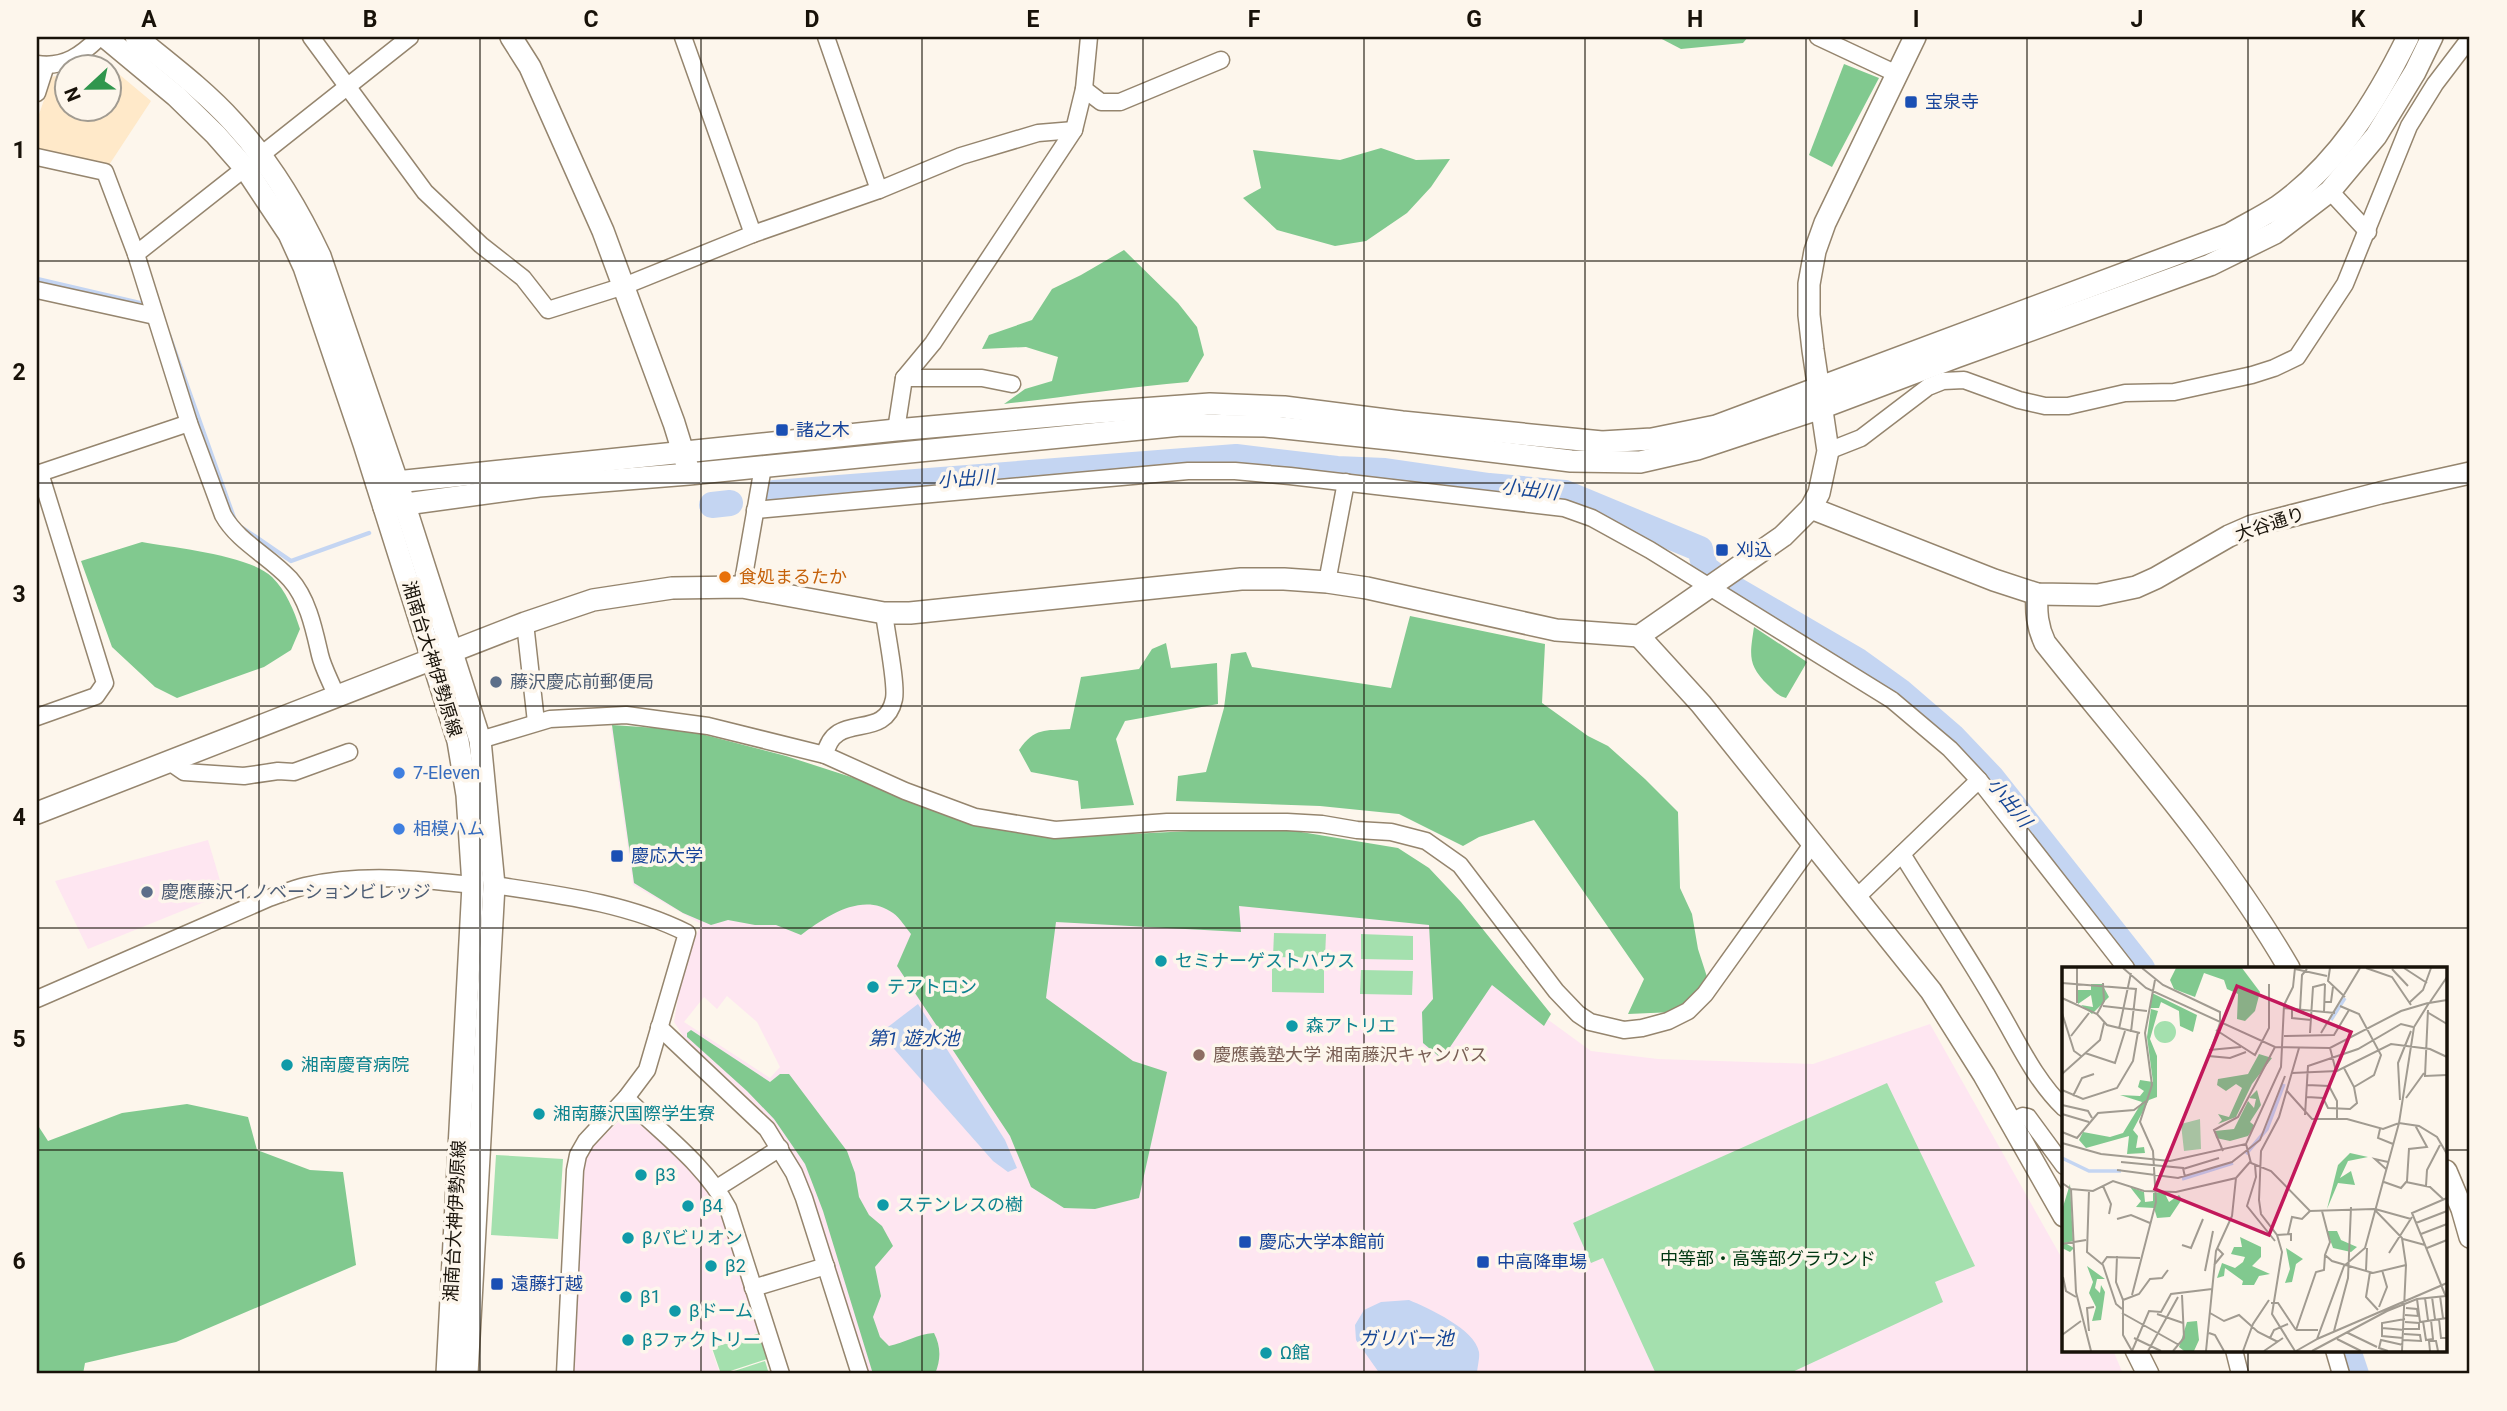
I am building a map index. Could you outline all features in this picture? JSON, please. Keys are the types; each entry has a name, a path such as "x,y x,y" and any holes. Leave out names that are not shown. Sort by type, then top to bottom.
{"street":[{"path":"37,93 41,65 68,61 82,55 102,37"},
{"name":"湘南台大神伊勢原線","path":"102,37 176,96 216,135 253,161 287,192 320,256 394,506 442,656 480,740 484,885 467,1374"},
{"name":"湘南台大神伊勢原線","path":"136,37 233,121 253,161"},
{"path":"311,37 425,192 481,245 523,278 548,310 624,286 961,156 1038,133 1074,131"},
{"path":"136,254 410,37"},
{"path":"511,37 530,67 603,231 687,464"},
{"path":"683,37 753,234"},
{"path":"826,37 878,190"},
{"path":"896,430 904,378 941,331 1074,131 1084,89 1089,37"},
{"path":"1818,37 1898,74"},
{"path":"37,813 525,623 593,600 672,588 742,587 884,613 910,613 1241,579 1284,579 1367,588 1556,630 1639,636 1783,536 1811,508 1819,493 1828,451 1809,315 1809,284 1815,251 1825,223 1915,37"},
{"path":"394,506 687,464 896,430 1098,411 1210,404 1284,407 1602,442 1652,439 1716,426 2230,234 2277,207 2320,169 2360,123 2408,37"},
{"path":"387,482 687,464 763,467 1181,425 1265,426 1571,461 1640,462 1697,449 1821,408 2210,265 2275,233 2330,191 2376,136 2415,72 2432,37"},
{"path":"1828,451 1861,438 1928,387 1943,381 1964,380 2019,400 2045,406 2068,406 2124,393 2174,392 2274,368 2297,357 2345,284 2409,126 2435,84 2470,38"},
{"path":"1084,89 1101,102 1120,102 1222,60"},
{"path":"37,157 105,172 136,254 189,423 229,526 290,579 300,592 313,625 320,657 336,695"},
{"path":"2330,191 2368,232"},
{"path":"37,290 155,316"},
{"path":"904,378 982,378 1012,384"},
{"path":"37,717 96,696 105,683 38,474 189,423"},
{"path":"742,587 763,467"},
{"path":"755,510 1188,471 1235,471 1564,508 1592,518 1717,582 1892,700 1950,749 1979,780 2125,967"},
{"name":"大谷通り","path":"1811,508 1994,580 2037,594 2087,596 2125,590 2166,572 2252,526 2470,473"},
{"path":"1327,582 1346,482"},
{"path":"2037,594 2036,615 2045,643 2213,853 2269,933 2288,967"},
{"path":"825,755 827,742 836,732 881,720 890,710 895,697 884,613"},
{"path":"525,623 536,722"},
{"path":"1639,636 1701,704 1931,991 2011,1122 2062,1212"},
{"name":"湘南台大神伊勢原線","path":"442,656 484,885 447,1374"},
{"path":"480,740 536,722 626,715 708,726 825,755 905,791 975,817 1055,830 1167,822 1287,822 1391,832 1426,841 1460,865 1556,991 1578,1014 1590,1021 1624,1030 1668,1021 1688,1011 1705,993 1813,844"},
{"path":"168,761 184,772 244,776 278,771 294,772 349,752"},
{"path":"1857,897 1979,780"},
{"path":"1902,854 1998,1009 2025,1059 2050,1095 2062,1106"},
{"path":"37,999 269,898 305,886 366,878 404,878 484,885 585,899 657,918 687,933 647,1070 626,1098 586,1141 578,1155 575,1170 565,1374"},
{"path":"659,1027 753,1113 780,1147 804,1198 860,1374"},
{"path":"626,1098 702,1170 717,1188 728,1208 780,1374"},
{"path":"2011,1122 2023,1116 2028,1117 2062,1163"},
{"path":"717,1188 780,1147"},
{"path":"2448,1176 2470,1237"},
{"path":"753,1288 826,1266"},
{"path":"2137,1352 2148,1374"},
{"path":"2234,1352 2240,1374"},
{"path":"2335,1352 2341,1374"}],"shaded area":[{"path":"52,77 52,122 122,122 122,77 151,101 109,165 37,152 37,120"},
{"name":"慶應義塾大学 湘南藤沢キャンパス","path":"611,728 973,833 1389,860 1543,1016 1591,1051 1658,1059 1813,1064 1930,1024 2062,1258 2062,1352 2114,1352 2123,1374 866,1374 814,1202 795,1157 759,1108 685,1039 674,1022 683,968 701,924 633,885","holes":["727,996 757,1022 780,1067 770,1078 684,1022 704,997 717,1009"]},
{"path":"208,840 224,894 88,949 55,881"},
{"path":"627,1113 701,1179 717,1201 723,1215 760,1332 711,1348 720,1374 571,1374 583,1166 589,1151"}],"green space":[{"path":"1658,37 1748,37 1743,43 1681,49"},
{"path":"1844,64 1879,78 1832,167 1809,155"},
{"path":"1381,148 1416,160 1450,159 1431,187 1407,213 1366,241 1335,246 1277,230 1243,198 1261,188 1253,150 1340,160"},
{"path":"1124,250 1178,303 1197,327 1204,355 1188,382 1004,404 1025,389 1052,381 1058,357 1026,347 982,349 989,335 1032,320 1052,289"},
{"path":"142,542 229,558 261,569 281,588 295,615 300,629 291,650 264,667 177,698 155,687 112,647 81,561"},
{"path":"1410,616 1545,644 1542,703 1588,736 1608,746 1678,812 1680,888 1692,914 1698,949 1708,980 1674,1012 1628,1014 1644,979 1534,820 1479,837 1463,846 1399,814 1320,806 1176,801 1178,776 1206,772 1224,708 1231,654 1246,652 1252,667 1391,688"},
{"path":"1754,627 1807,662 1786,698 1778,695 1761,678 1753,665 1751,652"},
{"path":"1166,643 1171,668 1217,663 1218,704 1125,721 1116,739 1134,805 1081,809 1078,781 1031,772 1019,750 1036,734 1047,730 1070,729 1081,677 1139,669 1152,649"},
{"path":"612,725 686,730 786,756 854,778 972,825 1069,837 1211,830 1289,830 1398,848 1429,868 1461,902 1551,1014 1544,1026 1492,985 1442,1059 1423,1043 1422,1012 1433,999 1429,925 1239,906 1241,932 1056,922 1046,998 1133,1061 1167,1072 1139,1198 1095,1209 1064,1208 1031,1187 1010,1136 897,966 911,934 893,913 869,904 857,905 833,914 801,935 776,925 755,925 728,920 711,925 683,913 634,883"},
{"path":"1274,933 1326,934 1325,958 1273,957"},
{"path":"1361,934 1413,936 1413,960 1361,959"},
{"path":"1272,968 1324,969 1324,993 1272,992"},
{"path":"1361,970 1413,971 1412,995 1360,994"},
{"path":"691,1030 770,1082 780,1074 789,1074 847,1151 855,1173 859,1197 869,1215 882,1226 893,1246 875,1267 881,1296 873,1317 880,1337 889,1346 934,1333 939,1353 935,1374 873,1374 823,1211 805,1164 774,1119 687,1037"},
{"name":"中等部・高等部グラウンド","path":"1887,1083 1975,1266 1935,1282 1943,1302 1788,1374 1656,1374 1603,1258 1591,1263 1573,1223"},
{"path":"187,1104 248,1117 257,1150 310,1170 343,1172 356,1265 176,1342 85,1363 83,1374 37,1374 37,1124 48,1141 122,1113"},
{"path":"496,1155 563,1159 558,1239 491,1235"},
{"path":"760,1333 767,1359 721,1374 712,1348"},
{"path":"765,1361 769,1374 725,1374"}],"water":[{"name":"第1 遊水池","path":"918,1004 1005,1140 1017,1168 1008,1172 993,1161 880,1033"},
{"name":"ガリバー池","path":"1409,1300 1450,1320 1469,1335 1479,1352 1477,1374 1380,1374 1356,1340 1355,1325 1364,1310 1381,1302"}],"waterway":[{"path":"37,279 148,305"},
{"path":"169,335 235,521"},
{"name":"小出川","path":"774,493 1236,457 1337,469 1385,471 1489,486 1565,493 1700,549 1705,568 1731,587 1858,661 1901,692 1952,736 1992,778 2141,967"},
{"name":"小出川","path":"712,505 730,503"},
{"path":"241,527 291,561 369,533"},
{"name":"小出川","path":"2349,1352 2356,1374"}],"place":[{"name":"宝泉寺","path":"1911,102"},
{"name":"諸之木","path":"782,430"},
{"name":"刈込","path":"1722,550"},
{"name":"食処まるたか","path":"725,577"},
{"name":"藤沢慶応前郵便局","path":"496,682"},
{"name":"7-Eleven","path":"399,773"},
{"name":"相模ハム","path":"399,829"},
{"name":"慶応大学","path":"617,856"},
{"name":"慶應藤沢イノベーションビレッジ","path":"147,892"},
{"name":"セミナーゲストハウス","path":"1161,961"},
{"name":"テアトロン","path":"873,987"},
{"name":"森アトリエ","path":"1292,1026"},
{"name":"慶應義塾大学 湘南藤沢キャンパス","path":"1199,1055"},
{"name":"湘南慶育病院","path":"287,1065"},
{"name":"湘南藤沢国際学生寮","path":"539,1114"},
{"name":"β3","path":"641,1175"},
{"name":"ステンレスの樹","path":"883,1205"},
{"name":"β4","path":"688,1206"},
{"name":"βパビリオン","path":"628,1238"},
{"name":"慶応大学本館前","path":"1245,1242"},
{"name":"中高降車場","path":"1483,1262"},
{"name":"β2","path":"711,1266"},
{"name":"遠藤打越","path":"497,1284"},
{"name":"β1","path":"626,1297"},
{"name":"βドーム","path":"675,1311"},
{"name":"βファクトリー","path":"628,1340"},
{"name":"Ω館","path":"1266,1353"}]}
